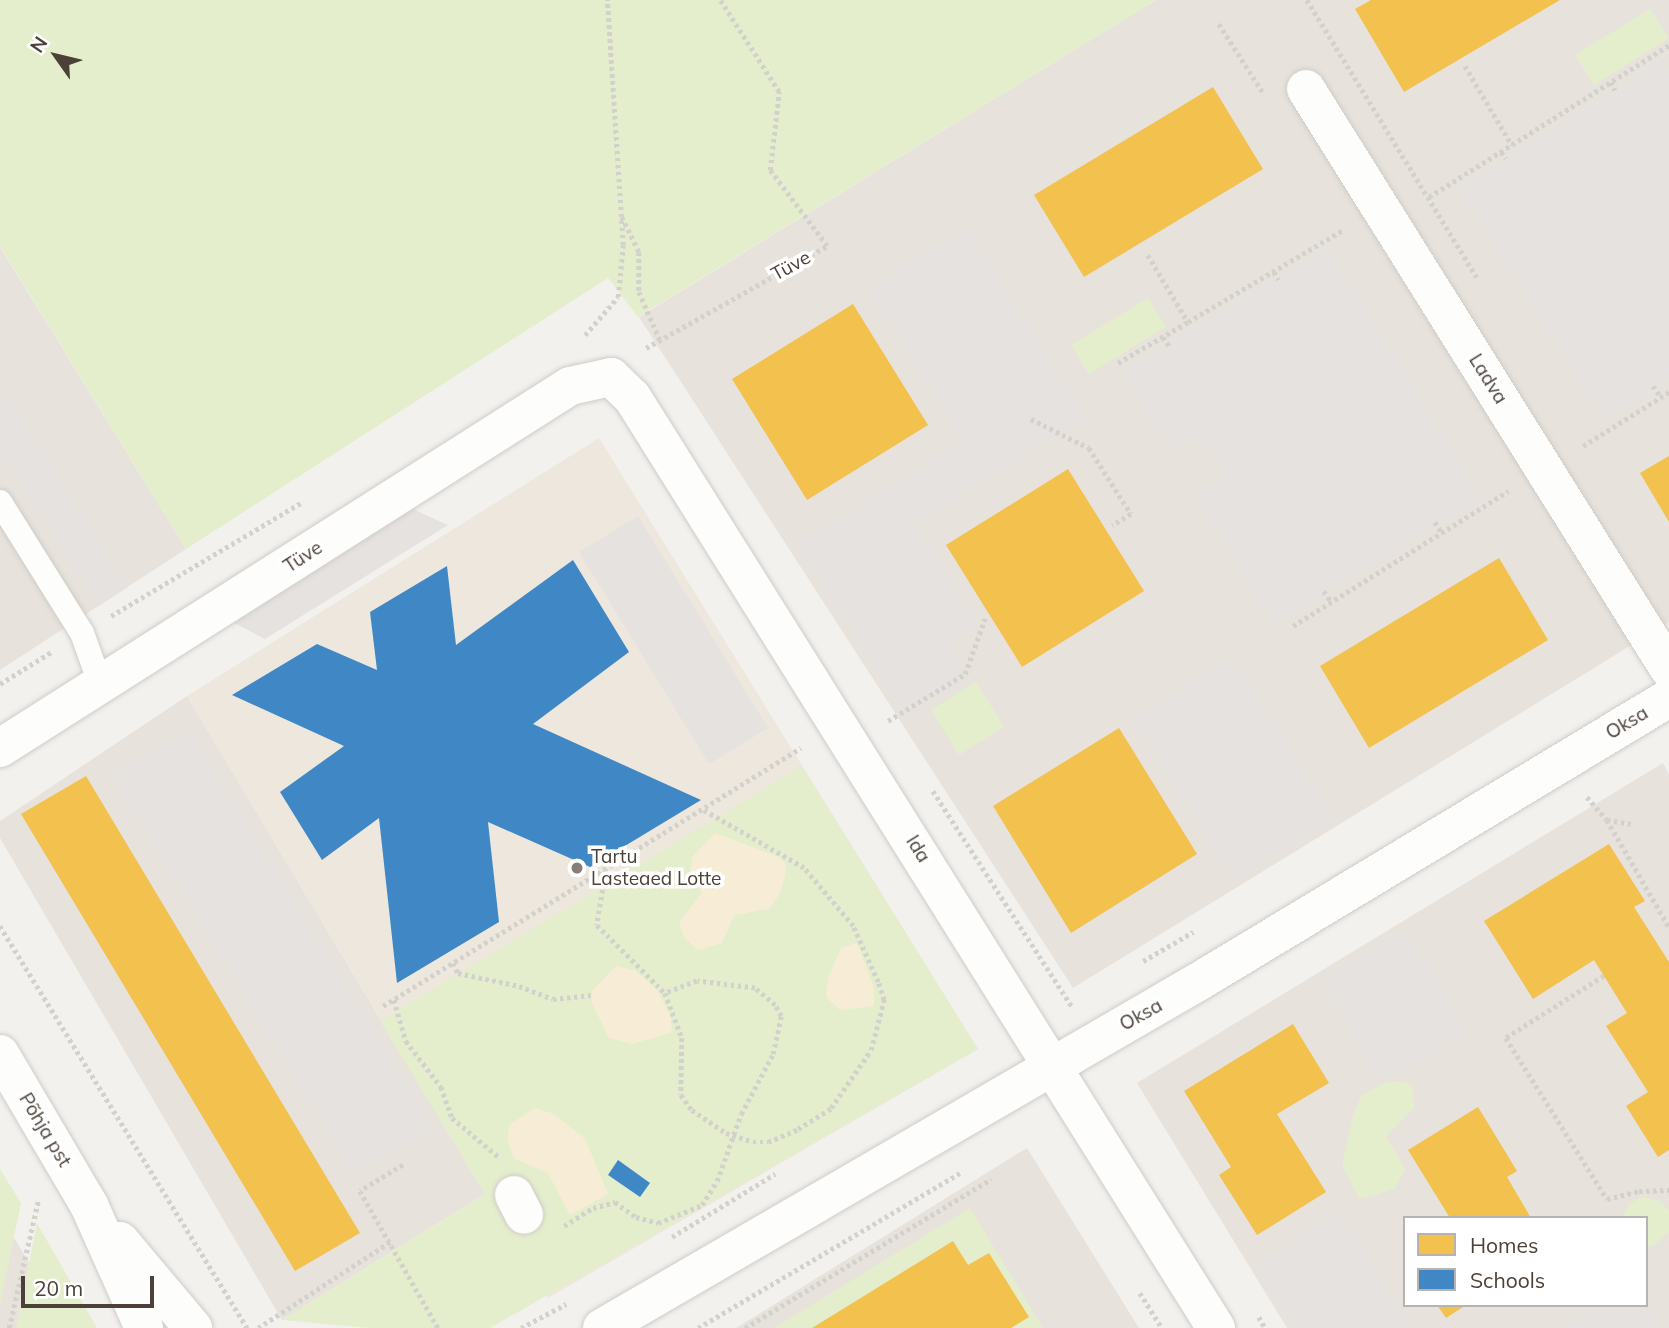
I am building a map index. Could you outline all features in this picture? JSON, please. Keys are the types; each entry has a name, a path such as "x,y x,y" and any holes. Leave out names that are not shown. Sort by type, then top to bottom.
{"street":[{"name":"Ladva","path":"1306,89 1669,669"},
{"name":"Tüve","path":"0,748 570,386 611,377"},
{"name":"Ida","path":"611,377 632,397 1216,1328"},
{"name":"Oksa","path":"606,1327 1053,1065 1669,698"},
{"name":"Põhja pst","path":"0,1054 89,1205 144,1328"},
{"name":"Põhja pst","path":"89,1205 193,1328"}],"lane":[{"path":"0,502 82,633 101,686"}],"path":[{"path":"575,341 585,335 618,297 620,213 607,0"},
{"name":"Tüve","path":"646,348 827,246 770,170 779,92 720,0"},
{"path":"1307,0 1485,289"},
{"path":"1429,197 1669,46"},
{"path":"1465,66 1512,145"},
{"path":"1611,82 1615,90"},
{"path":"1500,152 1506,158"},
{"path":"620,213 639,252 639,292 660,340"},
{"path":"1118,363 1347,228"},
{"path":"1147,255 1188,322"},
{"path":"1274,272 1279,280"},
{"path":"585,335 598,337"},
{"path":"1163,337 1170,347"},
{"path":"634,346 646,348 654,360"},
{"path":"1653,386 1661,397"},
{"path":"1583,446 1669,392"},
{"path":"1031,419 1089,449 1131,514 1112,526"},
{"path":"1576,435 1590,457"},
{"path":"1293,626 1509,490"},
{"path":"0,684 308,499"},
{"path":"1434,522 1442,533"},
{"path":"1324,591 1331,602"},
{"path":"888,722 965,674 985,618"},
{"path":"881,710 896,733"},
{"path":"383,1006 703,810 800,747 808,759"},
{"path":"926,780 1071,1003"},
{"path":"1587,796 1607,820 1669,927"},
{"path":"606,868 597,925 665,993 682,1038 681,1095 708,1123 732,1135 768,1142 831,1108 871,1050 884,1000 853,926 822,886 804,869 703,810"},
{"path":"1607,820 1631,824"},
{"path":"0,926 247,1328"},
{"path":"453,963 458,973 519,986 553,999 592,995"},
{"path":"1604,976 1506,1038 1607,1199 1639,1191 1669,1190"},
{"path":"394,1000 406,1041 441,1087 452,1118 496,1150 519,1205 532,1227 546,1232 615,1202 647,1221 668,1221 709,1197 732,1135 773,1054 781,1016 766,996 743,985 697,981 665,993"},
{"path":"403,1166 360,1191 438,1328"},
{"path":"745,1328 991,1179"},
{"path":"9,1328 39,1197"},
{"path":"258,1328 390,1242"}],"shaded area":[{"path":"1156,0 1669,0 1669,622 1073,988 639,317"},
{"path":"1663,60 1669,69 1669,379 1604,420 1459,188"},
{"path":"965,227 1085,417 915,524 977,623 945,644 967,678 906,717 797,545 963,440 868,288"},
{"path":"1327,246 1481,499 1274,624 1195,494 1224,475 1201,436 1172,453 1122,372"},
{"path":"0,247 186,549 0,670"},
{"path":"0,387 128,587 99,606 0,451"},
{"name":"Tartu Lasteaed Lotte","path":"599,438 978,1049 548,1298 187,696"},
{"path":"413,509 448,525 265,639 234,623"},
{"path":"638,516 768,728 709,764 579,552"},
{"path":"1231,656 1334,819 1235,881 1133,719"},
{"path":"187,696 485,1194 282,1320 0,838 0,821"},
{"path":"189,729 432,1127 354,1174 112,777"},
{"path":"1663,763 1669,774 1669,1328 1287,1328 1137,1083"},
{"path":"1405,929 1467,1030 1383,1083 1320,981"},
{"path":"1027,1148 1139,1328 736,1328"},
{"path":"1338,1211 1414,1328 1293,1328 1253,1267"},
{"path":"0,1214 68,1328 0,1328"},
{"path":"1592,1307 1646,1307 1659,1328 1559,1328"}],"green space":[{"path":"0,0 1156,0 638,317 608,278 186,549 0,246"},
{"path":"1650,9 1669,38 1594,85 1575,55"},
{"path":"1148,298 1166,327 1089,374 1071,345"},
{"path":"976,682 1004,727 959,755 931,710"},
{"path":"802,766 978,1049 490,1328 370,1328 282,1320 485,1194 380,1021"},
{"path":"1386,1082 1407,1082 1413,1088 1414,1108 1386,1136 1405,1169 1395,1189 1359,1199 1342,1165 1353,1115 1362,1095"},
{"path":"0,1169 21,1203 0,1305"},
{"path":"1642,1197 1658,1200 1669,1210 1669,1232 1653,1246 1648,1246 1648,1216 1623,1216 1628,1204"},
{"path":"970,1208 1043,1328 774,1328"},
{"path":"37,1223 97,1328 16,1328"}],"sand":[{"path":"715,833 776,856 786,864 785,875 780,893 769,909 734,915 722,943 698,950 684,937 679,922 702,893 690,873 693,856"},
{"path":"857,943 874,988 874,1006 840,1010 826,997 828,978 841,948"},
{"path":"616,966 634,970 657,990 670,1015 672,1032 632,1044 609,1038 591,1001 592,991"},
{"path":"535,1108 554,1114 585,1139 608,1194 570,1215 548,1173 515,1159 508,1143 509,1125"}],"building: Homes":[{"path":"1371,0 1560,0 1404,92 1355,9"},
{"path":"1213,87 1263,169 1084,277 1034,195"},
{"path":"853,304 928,425 807,500 732,379"},
{"path":"1669,456 1669,522 1640,473"},
{"path":"1068,469 1144,591 1022,667 946,545"},
{"path":"1499,558 1548,640 1369,748 1320,666"},
{"path":"1119,728 1197,854 1071,933 993,806"},
{"path":"86,776 360,1233 295,1271 21,814"},
{"path":"1609,844 1645,901 1634,907 1669,962 1669,1150 1658,1157 1626,1106 1648,1092 1606,1026 1627,1013 1594,960 1533,999 1484,921"},
{"path":"1293,1024 1329,1083 1277,1114 1326,1192 1257,1235 1219,1175 1231,1167 1184,1091"},
{"path":"1478,1107 1517,1171 1507,1177 1530,1216 1449,1216 1408,1150"},
{"path":"953,1241 968,1265 989,1253 1029,1317 1011,1328 812,1328"},
{"path":"1438,1307 1463,1307 1446,1318"}],"building: Schools":[{"name":"Tartu Lasteaed Lotte","path":"573,560 629,652 533,724 701,800 590,867 488,822 499,922 397,983 379,818 322,860 280,792 344,746 232,695 317,644 377,670 370,612 447,566 456,645"},
{"path":"618,1160 650,1183 640,1197 608,1175"}],"place":[{"name":"Tartu Lasteaed Lotte","path":"577,868"}]}
